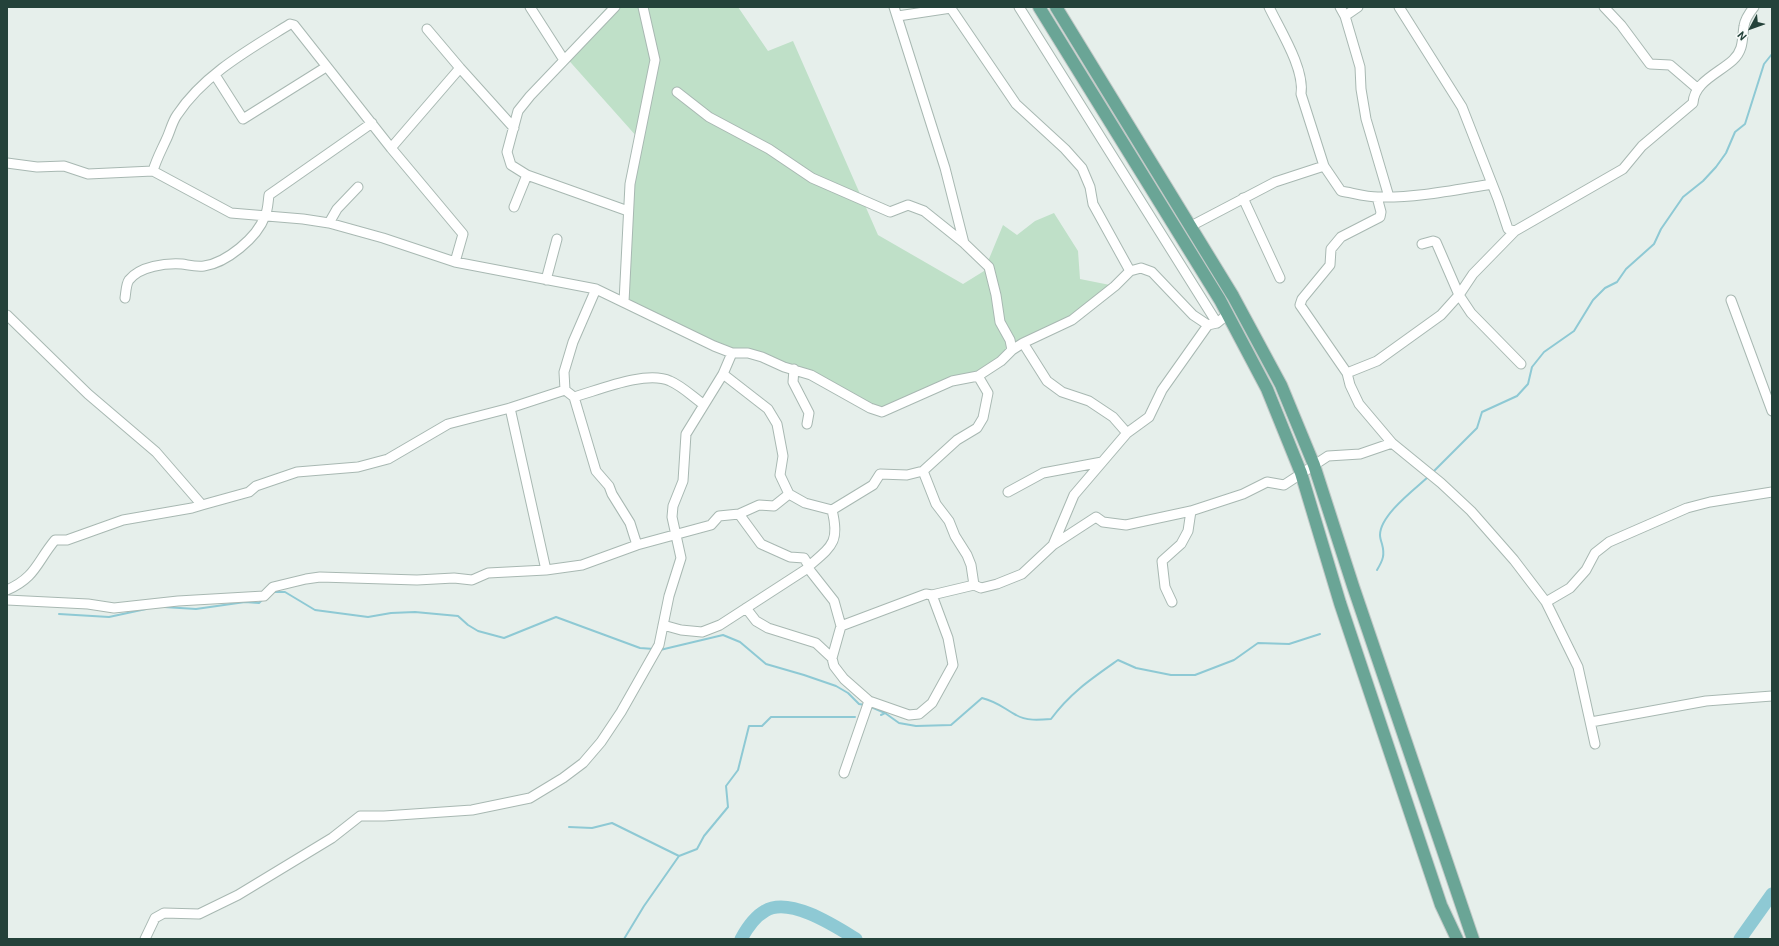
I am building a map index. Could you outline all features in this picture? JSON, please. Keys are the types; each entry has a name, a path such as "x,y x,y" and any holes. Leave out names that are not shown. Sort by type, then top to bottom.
{"main road":[{"path":"1039,7 1228,314 1267,389 1302,473 1345,618 1441,905 1457,939"},
{"path":"1056,7 1233,296 1281,385 1314,465 1355,593 1473,939"}],"street":[{"path":"530,7 564,60"},
{"path":"615,7 518,111 507,152 511,165 527,175 628,211"},
{"path":"624,302 630,184 637,142 655,60 643,7"},
{"path":"894,7 945,168 964,243"},
{"path":"898,16 951,7 1016,104 1065,149 1082,168 1090,187 1094,204 1130,271"},
{"path":"1019,7 1217,323"},
{"path":"1268,7 1295,62 1302,88 1301,94 1324,166 1341,191 1377,197 1389,197 1430,195 1492,184"},
{"path":"1340,7 1345,16 1360,67 1361,90 1366,119 1389,197"},
{"path":"1345,16 1358,7"},
{"path":"1399,7 1462,107 1508,229 1515,231"},
{"path":"1604,7 1621,25 1650,64 1670,65 1698,89"},
{"path":"1347,373 1377,361 1441,315 1459,294 1473,274 1515,231 1623,169 1642,146 1693,103 1693,96 1698,89 1717,71 1734,60 1744,41 1744,26 1754,7"},
{"path":"153,171 176,116 190,97 215,75 247,51 290,24 294,25 391,148 463,234 455,262"},
{"path":"427,29 514,128"},
{"path":"215,75 243,119 326,67"},
{"path":"391,148 460,68"},
{"path":"677,92 709,117 769,149 812,178 890,212 908,205 924,211 964,243 989,268 996,295 1000,322 1010,340 1012,350"},
{"path":"125,298 128,281 137,272 162,264 202,267 211,265 241,248 256,232 266,216 269,196 372,123"},
{"path":"7,162 36,167 64,166 88,174 153,171 231,213 303,219 329,223 383,238 455,262 596,289 732,353 762,357 811,375 870,408 882,412 952,381 978,376 1001,361 1012,350 1023,343 1072,320 1115,286 1130,271 1141,268 1152,272 1193,315 1208,325"},
{"path":"1191,226 1275,182 1324,166"},
{"path":"514,207 527,175"},
{"path":"329,223 337,209 358,187"},
{"path":"1377,197 1381,212 1380,217 1341,237 1331,249 1330,265 1302,299 1300,305 1347,373 1358,404 1392,443 1441,482 1471,512 1511,556 1546,602 1578,667 1595,744"},
{"path":"1243,198 1280,278"},
{"path":"546,280 558,239"},
{"path":"1422,244 1433,241 1436,242 1459,294 1478,321 1521,364"},
{"path":"596,289 573,342 564,372 566,390 574,397 596,471 609,486 612,494 630,523 637,545"},
{"path":"1731,300 1772,411"},
{"path":"1053,545 1074,495 1128,433 1149,417 1162,390 1208,325 1217,323 1228,314"},
{"path":"7,315 88,394 156,452 202,505"},
{"path":"1023,343 1047,381 1062,392 1089,401 1113,417 1128,433"},
{"path":"145,939 155,918 164,913 198,914 238,895 332,838 360,816 384,816 472,810 530,798 563,778 583,763 601,742 621,712 657,649 669,596 681,558 672,517 673,506 683,481 686,434 703,404 723,374 732,353"},
{"path":"794,370 793,382 809,413 806,424"},
{"path":"723,374 768,409 777,424 783,456 780,475 790,494 805,503 832,510 872,484 880,474 907,475 923,471 956,440 977,428 983,418 988,393 978,376"},
{"path":"574,397 629,381 650,378 669,381 703,404"},
{"path":"7,590 22,583 36,569 55,540 67,540 123,520 192,508 249,492 256,486 297,472 358,467 388,459 448,424 510,408 566,390"},
{"path":"510,408 546,570"},
{"path":"841,626 926,594 932,595 974,585 981,588 997,584 1022,574 1053,545 1096,517 1102,522 1126,525 1191,511 1243,494 1267,482 1284,485 1328,456 1360,454 1392,443"},
{"path":"1008,492 1043,473 1102,462"},
{"path":"923,471 936,504 949,521 955,536 967,555 971,565 974,585"},
{"path":"1546,602 1570,588 1586,570 1595,553 1609,542 1687,508 1710,502 1772,492"},
{"path":"7,600 88,604 114,608 178,600 264,596 273,586 313,578 417,580 454,578 472,580 488,574 546,570 582,565 637,545 711,525 719,516 739,514 759,505 774,506 790,494"},
{"path":"663,626 702,632 720,625 809,567 830,548 837,528 832,510"},
{"path":"1172,602 1165,587 1162,561 1181,544 1188,532 1191,511"},
{"path":"739,514 761,544 790,557 804,558 834,601 841,626 832,658 834,666 868,705 909,715 919,714 932,703 940,692 953,665 948,638 932,595"},
{"path":"746,608 756,622 816,643 832,658"},
{"path":"1591,722 1706,702 1772,696"},
{"path":"844,773 868,705"}],"green space":[{"path":"607,7 738,7 768,51 793,41 878,235 963,284 984,271 1003,225 1017,235 1035,221 1054,213 1078,251 1080,279 1115,286 1072,320 1023,343 978,376 882,412 811,375 732,353 624,302 638,138 564,55"}],"waterway":[{"path":"1433,472 1477,428 1482,412 1517,396 1528,384 1532,367 1544,352 1574,331 1593,300 1605,288 1617,282 1626,269 1654,244 1661,229 1683,197 1703,181 1716,167 1726,153 1735,132 1745,124 1764,64 1772,54"},
{"path":"1377,570 1383,557 1383,548 1380,535 1386,519 1399,503 1428,477"},
{"path":"272,592 285,592 315,610 368,617 391,613 415,612 458,616 478,631 504,638 556,617 640,648 654,649"},
{"path":"164,607 196,609 245,602 259,603 262,600"},
{"path":"59,614 109,617 146,609"},
{"path":"871,707 885,713 899,723 916,726 951,725 982,698 996,703 1020,717 1037,720 1051,719 1073,694 1118,660 1136,668 1171,675 1195,675 1234,660 1258,643 1289,644 1320,634"},
{"path":"660,650 723,635 740,642 766,664 836,686 848,693 859,704 865,705"},
{"path":"881,715 885,713"},
{"path":"569,827 592,828 612,823 679,856 697,849 704,836 728,807 726,786 738,770 749,726 762,726 771,717 855,717"},
{"path":"624,939 644,906 679,856"},
{"path":"1740,939 1772,894"},
{"path":"741,939 757,916 775,907 786,907 812,914 856,939"}]}
